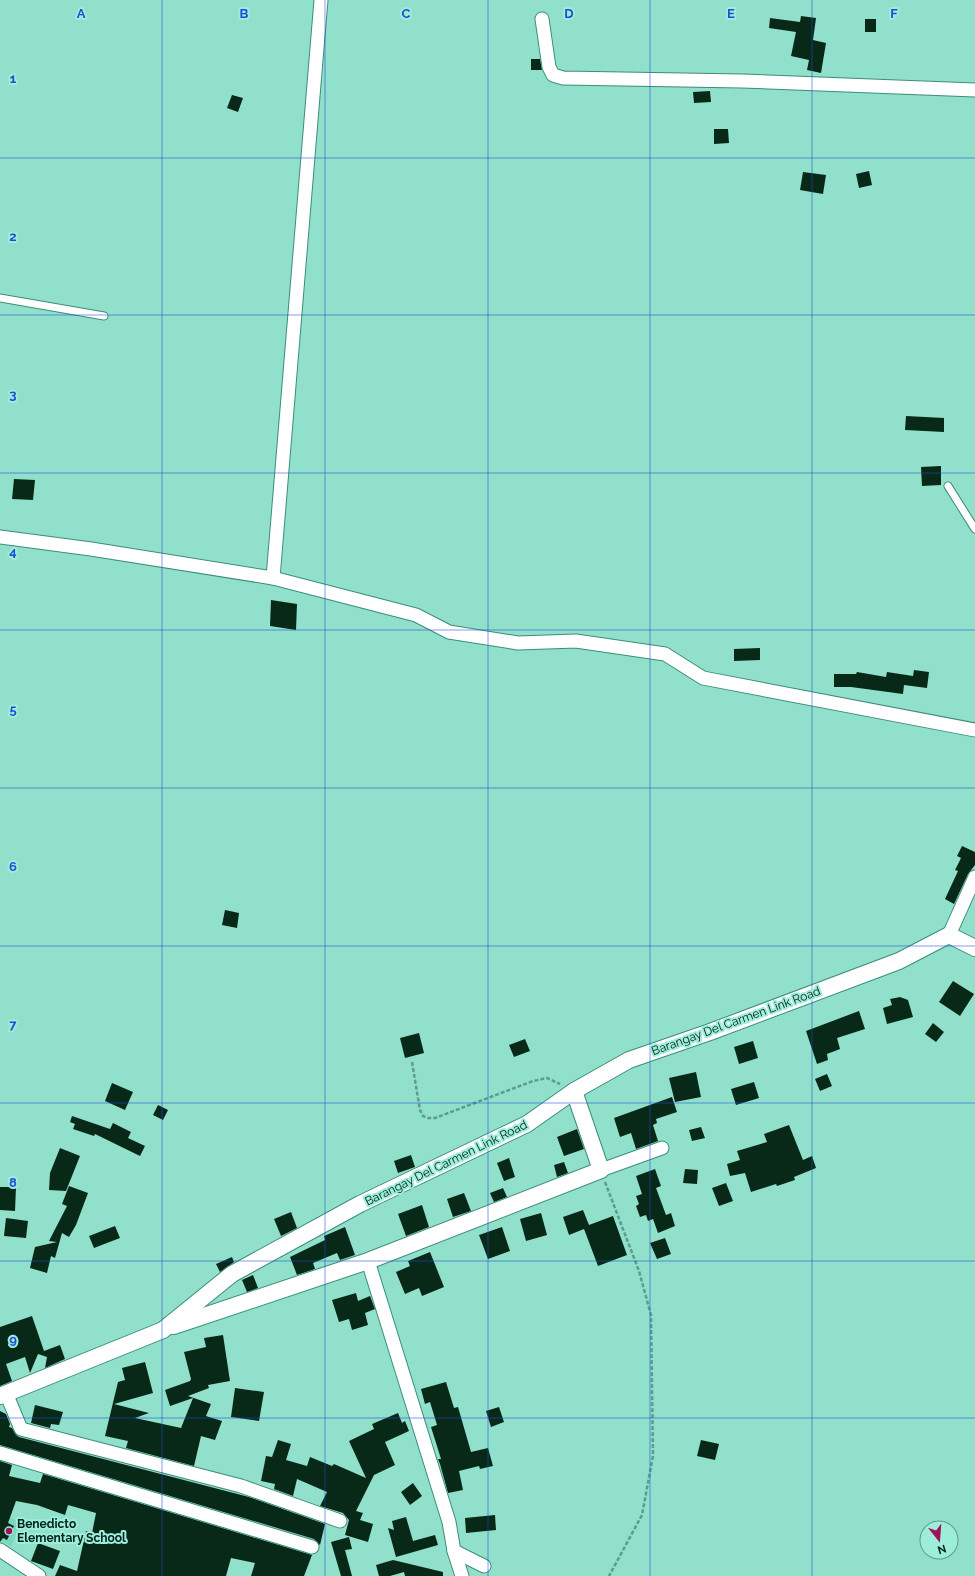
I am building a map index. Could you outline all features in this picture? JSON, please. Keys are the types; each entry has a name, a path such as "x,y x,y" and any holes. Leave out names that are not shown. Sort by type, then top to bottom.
{"street":[{"path":"273,578 321,0"},
{"path":"542,19 549,67 553,75 563,78 597,80 742,81 975,90"},
{"path":"0,537 98,550 273,578 416,615 449,632 518,643 576,642 666,654 703,678 975,730"},
{"path":"975,877 949,935 975,948"},
{"name":"Barangay Del Carmen Link Road","path":"3,1395 163,1330 232,1274 360,1204 527,1124 574,1091 629,1060 710,1032 899,961 949,935"},
{"path":"574,1091 601,1170"},
{"path":"163,1330 368,1261 601,1170 662,1148"},
{"path":"368,1261 449,1522 454,1551 462,1576"},
{"path":"3,1395 21,1429 241,1486 340,1521"},
{"path":"0,1453 312,1547"},
{"path":"0,1550 39,1576"},
{"path":"454,1551 484,1566"}],"lane":[{"path":"0,298 104,316"},
{"path":"948,486 975,529"}],"path":[{"path":"412,1062 420,1110 423,1116 428,1118 435,1118 533,1081 547,1078 574,1091"},
{"path":"601,1170 639,1271 651,1315 653,1456 642,1515 609,1576"}],"shaded area":[{"name":"Benedicto Elementary School","path":"0,1514 21,1522 11,1546 0,1540"}],"building":[{"path":"801,16 816,18 813,40 826,43 821,73 807,70 809,60 791,56 796,32 769,28 770,18 800,22"},
{"path":"865,19 876,19 876,32 865,32"},
{"path":"531,59 540,59 542,70 531,70"},
{"path":"710,91 711,102 694,103 693,92"},
{"path":"232,95 243,98 238,112 227,108"},
{"path":"714,129 728,129 729,143 714,144"},
{"path":"869,171 872,185 859,188 856,174"},
{"path":"803,172 826,175 823,194 800,190"},
{"path":"906,416 944,418 944,432 905,430"},
{"path":"941,466 941,485 922,486 921,467"},
{"path":"14,479 35,480 33,500 12,499"},
{"path":"271,600 297,604 296,630 270,626"},
{"path":"760,648 760,660 734,661 734,649"},
{"path":"914,670 929,672 927,688 904,685 903,694 851,687 834,687 834,674 856,674 857,672 886,677 887,672 913,676"},
{"path":"962,846 975,852 975,865 968,874 954,904 945,899 958,871 955,870 961,858 957,856"},
{"path":"225,910 239,913 237,928 222,925"},
{"path":"953,981 974,994 960,1016 939,1002"},
{"path":"900,997 908,1000 913,1017 887,1024 883,1008 892,1005 890,999"},
{"path":"859,1011 865,1029 837,1038 840,1049 827,1054 828,1060 817,1064 806,1031"},
{"path":"933,1023 944,1032 936,1042 925,1034"},
{"path":"419,1033 424,1053 405,1058 400,1038"},
{"path":"525,1039 530,1051 514,1057 509,1045"},
{"path":"753,1041 758,1058 739,1064 734,1047"},
{"path":"696,1072 701,1097 675,1102 669,1078"},
{"path":"827,1074 832,1086 820,1091 815,1079"},
{"path":"754,1082 759,1098 736,1105 731,1089"},
{"path":"112,1083 133,1092 125,1110 105,1101"},
{"path":"672,1097 677,1112 656,1119 657,1123 653,1125 658,1141 636,1149 631,1133 620,1137 614,1118"},
{"path":"158,1105 168,1110 163,1120 153,1115"},
{"path":"72,1116 110,1129 113,1123 131,1132 128,1138 145,1146 140,1156 95,1134 94,1136 73,1129 75,1124 70,1122"},
{"path":"789,1125 803,1160 812,1156 816,1168 794,1177 795,1180 751,1192 745,1173 730,1176 727,1164 740,1160 737,1151 767,1142 764,1134"},
{"path":"701,1127 705,1138 692,1141 689,1130"},
{"path":"577,1129 584,1149 564,1156 557,1137"},
{"path":"60,1148 80,1156 66,1191 49,1190 50,1173"},
{"path":"411,1155 415,1167 398,1173 394,1161"},
{"path":"509,1158 515,1177 504,1181 497,1163"},
{"path":"564,1162 568,1173 557,1177 554,1165"},
{"path":"655,1169 661,1186 656,1188 666,1215 671,1213 675,1226 658,1233 653,1219 648,1221 646,1215 640,1217 636,1206 639,1204 636,1196 642,1194 636,1176"},
{"path":"685,1169 698,1170 697,1184 683,1183"},
{"path":"726,1183 733,1201 719,1206 712,1188"},
{"path":"69,1186 88,1193 76,1225 69,1237 62,1233 55,1258 51,1256 47,1273 30,1268 35,1247 57,1242 49,1241 67,1206 62,1204"},
{"path":"0,1187 16,1187 15,1211 0,1210"},
{"path":"503,1188 507,1197 494,1202 490,1193"},
{"path":"464,1193 471,1211 453,1217 447,1199"},
{"path":"422,1205 429,1227 406,1236 398,1214"},
{"path":"583,1210 589,1225 613,1216 627,1255 598,1266 584,1229 569,1235 563,1217"},
{"path":"291,1212 297,1228 281,1236 274,1219"},
{"path":"541,1213 547,1235 526,1241 520,1219"},
{"path":"6,1218 28,1221 26,1238 4,1236"},
{"path":"115,1226 120,1238 94,1248 89,1236"},
{"path":"345,1227 355,1255 340,1260 337,1253 313,1263 315,1269 297,1275 290,1257 325,1240 324,1236"},
{"path":"502,1227 510,1251 488,1259 479,1235"},
{"path":"665,1238 671,1254 657,1259 650,1243"},
{"path":"430,1252 444,1287 422,1296 419,1288 405,1294 396,1272 410,1266 408,1261"},
{"path":"232,1257 234,1262 220,1272 216,1264"},
{"path":"253,1275 258,1288 247,1292 242,1280"},
{"path":"356,1293 358,1301 370,1296 375,1309 365,1313 368,1325 352,1330 349,1319 339,1322 332,1300"},
{"path":"32,1316 44,1351 60,1345 65,1359 45,1368 47,1357 38,1354 30,1373 25,1357 6,1364 12,1381 0,1386 0,1327"},
{"path":"223,1335 230,1381 208,1385 209,1388 188,1396 211,1404 206,1416 222,1421 215,1440 201,1436 194,1466 126,1448 128,1441 105,1436 118,1382 125,1380 122,1368 145,1362 153,1393 114,1404 149,1413 135,1418 181,1428 193,1398 170,1406 165,1390 190,1381 191,1379 184,1352 206,1347 204,1338"},
{"path":"446,1382 454,1408 458,1407 471,1452 488,1448 493,1466 480,1469 479,1466 459,1471 463,1490 448,1493 438,1459 441,1459 431,1427 437,1425 430,1402 425,1404 421,1389"},
{"path":"235,1388 264,1392 259,1421 231,1417"},
{"path":"35,1405 63,1412 59,1425 51,1424 50,1428 31,1423"},
{"path":"499,1407 504,1422 491,1427 486,1411"},
{"path":"0,1411 6,1414 10,1424 9,1427 12,1428 19,1437 249,1497 325,1524 320,1545 314,1539 0,1445"},
{"path":"398,1413 402,1423 405,1421 409,1431 385,1442 395,1465 374,1475 356,1511 363,1513 360,1520 373,1524 368,1542 345,1535 349,1520 343,1513 320,1506 327,1492 297,1479 293,1496 274,1489 275,1484 261,1481 266,1456 272,1457 278,1440 291,1444 286,1460 307,1466 310,1457 332,1466 334,1464 366,1478 349,1441 374,1429 372,1424"},
{"path":"701,1440 719,1444 715,1460 697,1456"},
{"path":"0,1461 12,1465 9,1476 40,1483 43,1474 312,1555 304,1576 251,1576 255,1563 231,1558 226,1576 55,1576 60,1565 77,1571 86,1531 92,1533 96,1513 68,1505 65,1515 37,1505 16,1501 8,1523 14,1526 7,1540 3,1538 0,1542"},
{"path":"413,1483 422,1496 410,1505 401,1492"},
{"path":"495,1515 496,1530 466,1533 465,1518"},
{"path":"406,1517 413,1541 435,1535 438,1545 396,1557 388,1528 394,1530 392,1521"},
{"path":"349,1537 352,1549 345,1550 352,1576 341,1576 331,1542"},
{"path":"38,1543 60,1551 53,1569 31,1561"},
{"path":"393,1560 443,1572 443,1576 405,1576 404,1572 390,1576 379,1576 376,1565"}],"place":[{"name":"Benedicto Elementary School","path":"9,1531"}]}
